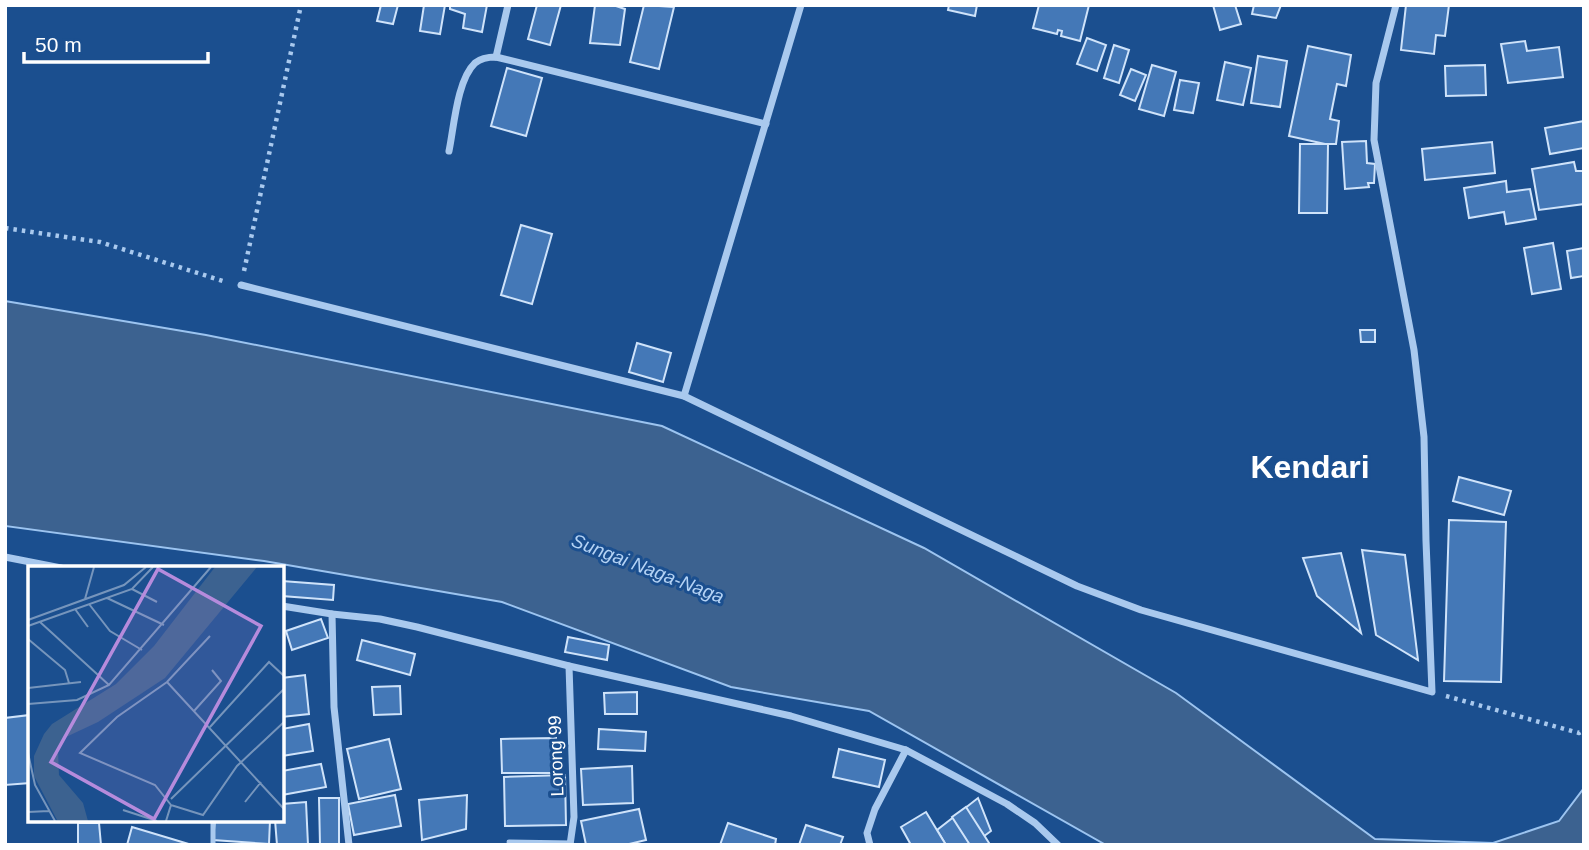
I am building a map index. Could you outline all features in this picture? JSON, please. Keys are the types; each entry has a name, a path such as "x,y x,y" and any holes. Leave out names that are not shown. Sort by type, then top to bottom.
{"street":[{"path":"496,57 508,5"},
{"path":"684,396 801,5"},
{"path":"241,285 684,396 1077,586 1141,610 1432,692 1424,437 1413,350 1374,140 1376,83 1396,5"},
{"path":"449,151 467,73 476,61 487,57 496,57 766,124"},
{"path":"5,557 51,566"},
{"path":"284,606 417,627 569,666 791,716 906,750 1007,804 1035,822 1058,845"},
{"path":"332,614 334,707 349,845"},
{"name":"Lorong 99","path":"569,666 574,817 571,844"},
{"path":"870,845 867,833 875,810 906,750"}],"lane":[{"path":"213,822 213,845"},
{"path":"509,842 571,844"}],"path":[{"path":"5,228 100,242 241,285 301,5"},
{"path":"1432,692 1580,733 1584,730"}],"water":[{"name":"Sungai Naga-Naga","path":"5,301 206,335 662,426 924,548 1176,693 1375,839 1493,843 1559,821 1584,788 1584,845 1106,845 869,711 731,687 502,602 264,561 5,526"}],"building":[{"path":"381,5 398,5 393,24 377,21"},
{"path":"424,5 445,5 440,34 420,31"},
{"path":"450,5 487,5 482,32 463,28 465,14 450,9"},
{"path":"537,5 561,5 550,45 528,39"},
{"path":"595,5 613,5 625,9 620,45 590,43"},
{"path":"644,5 674,7 659,69 630,62"},
{"path":"949,5 977,5 975,16 948,10"},
{"path":"1039,5 1089,5 1080,41 1061,36 1062,31 1058,30 1057,34 1033,28"},
{"path":"1213,5 1235,5 1241,24 1220,30"},
{"path":"1254,5 1281,5 1276,18 1252,14"},
{"path":"1406,5 1449,5 1445,36 1436,35 1434,54 1401,50"},
{"path":"1087,38 1106,45 1097,71 1077,64"},
{"path":"1525,41 1527,51 1559,47 1563,77 1508,83 1501,44"},
{"path":"1114,45 1129,50 1119,83 1104,78"},
{"path":"1308,46 1351,55 1346,86 1337,84 1330,119 1339,121 1336,144 1289,136"},
{"path":"1258,56 1287,61 1280,107 1251,103"},
{"path":"1225,62 1251,68 1243,105 1217,100"},
{"path":"1152,65 1176,72 1164,116 1139,109"},
{"path":"1485,65 1486,95 1446,96 1445,66"},
{"path":"507,68 542,78 526,136 491,126"},
{"path":"1131,69 1146,75 1135,101 1120,95"},
{"path":"1180,80 1199,83 1193,113 1174,110"},
{"path":"1584,121 1584,148 1550,154 1545,128"},
{"path":"1366,141 1367,163 1375,164 1374,183 1368,183 1369,187 1345,189 1342,142"},
{"path":"1492,142 1495,173 1425,180 1422,149"},
{"path":"1300,144 1328,144 1327,213 1299,213"},
{"path":"1574,162 1576,171 1584,171 1584,204 1539,210 1532,169"},
{"path":"1506,181 1507,192 1530,189 1536,219 1506,224 1504,212 1469,218 1464,188"},
{"path":"521,225 552,234 532,304 501,295"},
{"path":"1553,243 1561,289 1532,294 1524,248"},
{"path":"1584,248 1584,276 1571,278 1567,251"},
{"path":"1360,330 1375,330 1375,342 1361,342"},
{"path":"637,343 671,353 663,382 629,372"},
{"path":"1459,477 1511,491 1504,515 1453,501"},
{"path":"1449,520 1506,522 1501,682 1444,681"},
{"path":"1362,550 1405,555 1418,660 1376,635"},
{"path":"1341,553 1361,633 1317,596 1303,558"},
{"path":"284,581 334,585 333,600 284,596"},
{"path":"321,619 328,638 292,650 286,631"},
{"path":"568,637 609,645 607,660 565,652"},
{"path":"362,640 415,654 410,675 357,660"},
{"path":"305,675 309,714 284,717 284,678"},
{"path":"400,686 401,714 374,715 372,687"},
{"path":"637,692 637,714 605,714 604,693"},
{"path":"28,715 28,783 5,785 5,718"},
{"path":"309,724 313,751 284,756 284,729"},
{"path":"599,729 646,732 645,751 598,749"},
{"path":"556,738 557,773 502,773 501,739"},
{"path":"389,739 401,789 359,799 347,749"},
{"path":"839,749 885,760 879,787 833,777"},
{"path":"321,764 326,787 284,795 284,771"},
{"path":"632,766 633,803 583,805 581,769"},
{"path":"565,775 566,825 505,826 504,777"},
{"path":"395,795 401,826 354,835 348,804"},
{"path":"467,795 466,829 422,840 419,800"},
{"path":"319,798 339,798 339,845 320,845"},
{"path":"978,798 991,831 972,845 946,845 937,830"},
{"path":"306,802 308,845 277,845 275,822 284,822 284,804"},
{"path":"966,807 989,843 986,845 970,845 952,817"},
{"path":"639,809 646,840 625,845 586,845 581,821"},
{"path":"926,812 946,845 911,845 901,827"},
{"path":"215,822 270,822 269,844 213,840"},
{"path":"78,823 99,823 101,845 78,845"},
{"path":"728,823 776,839 775,845 720,845"},
{"path":"806,825 843,837 840,845 799,845"},
{"path":"132,827 192,845 127,845"}],"district":[{"name":"Kendari","path":"1310,467"}]}
